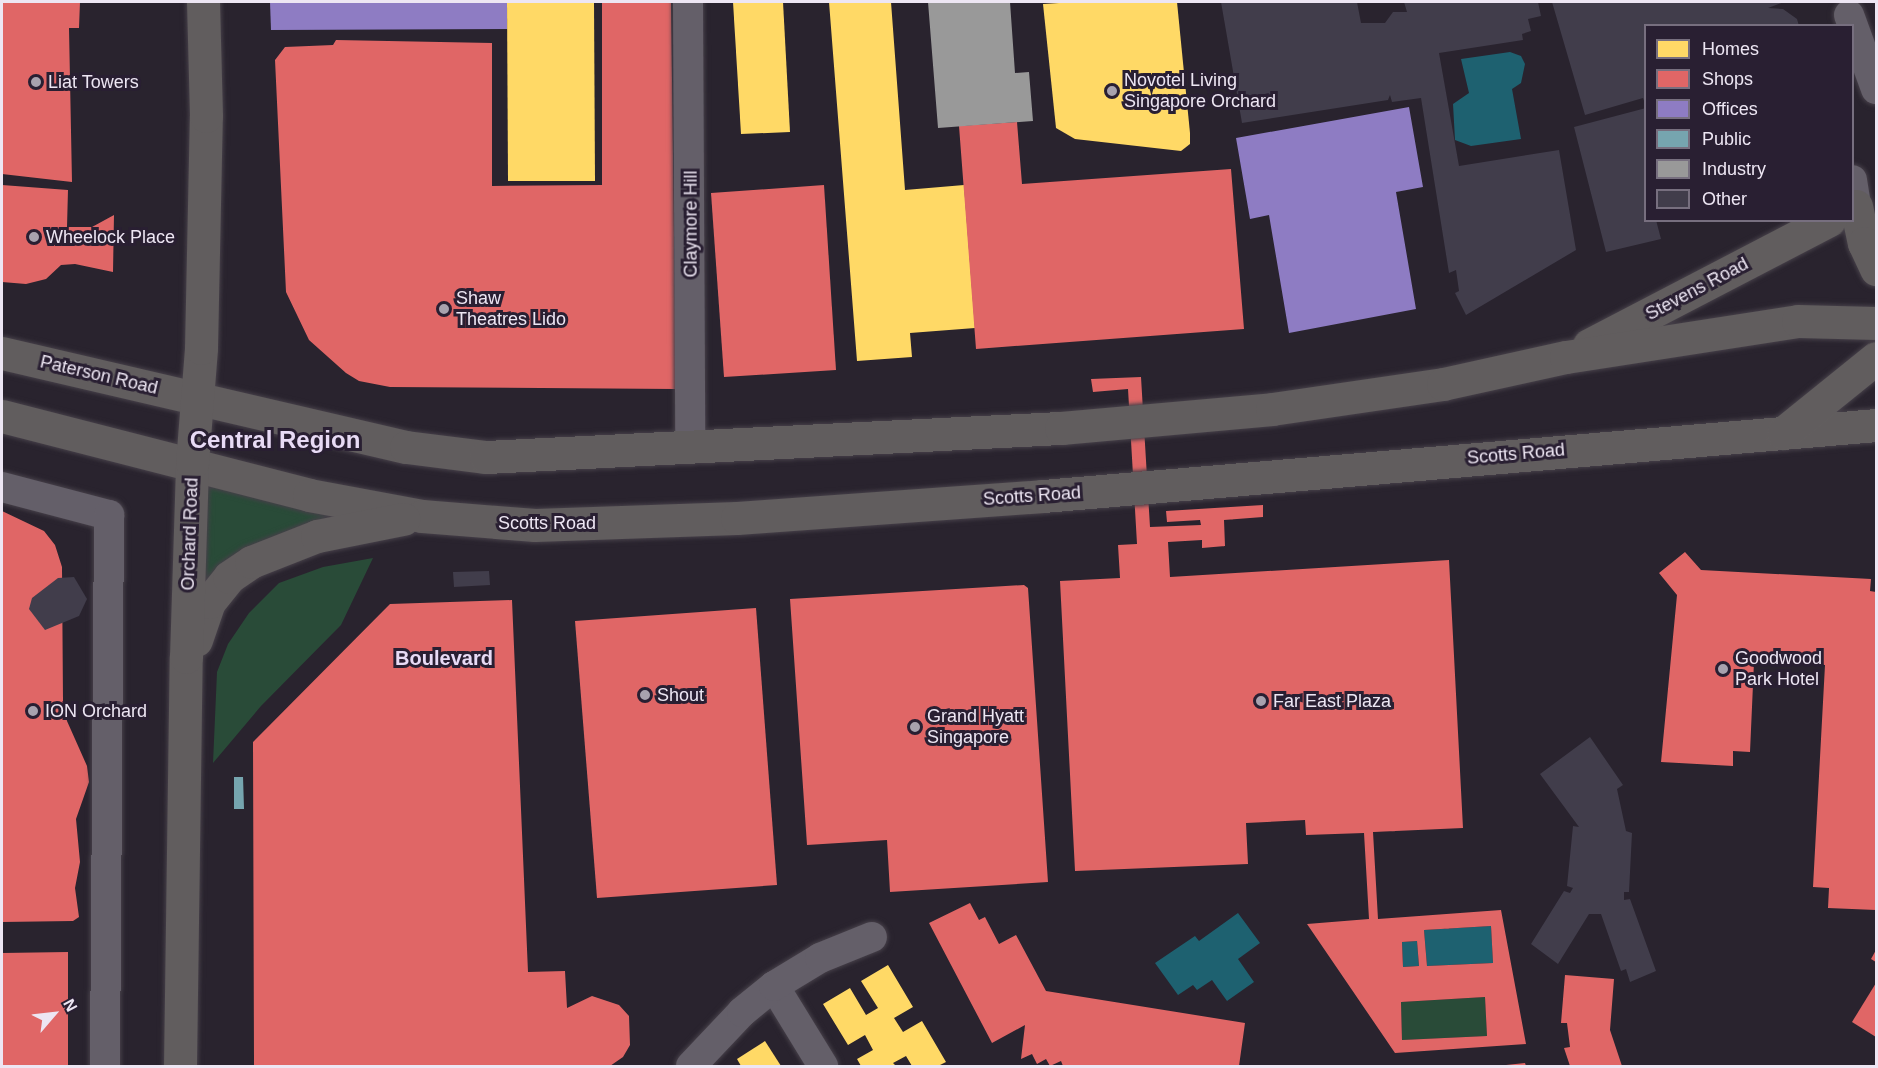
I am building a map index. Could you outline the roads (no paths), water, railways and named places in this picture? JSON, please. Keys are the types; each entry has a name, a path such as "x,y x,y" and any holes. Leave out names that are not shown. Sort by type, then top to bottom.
{"main road":[{"name":"Orchard Road","path":"180,1066 186,667 206,116 204,2"},
{"path":"1854,206 1864,243 1876,269"},
{"name":"Stevens Road","path":"1566,357 1816,222"},
{"path":"197,398 406,447 486,457 1062,428 1272,409 1443,384 1566,357 1798,321 1876,323"},
{"name":"Paterson Road","path":"2,353 197,398"},
{"path":"1783,433 1876,358"},
{"path":"2,416 192,463"},
{"name":"Scotts Road","path":"192,463 309,495 422,516 535,525 737,518 1043,496 1876,425"},
{"path":"186,667 209,602 229,577 251,562 317,536 422,516"}],"street":[{"name":"Claymore Hill","path":"688,2 690,447"},
{"path":"1854,30 1876,89"},
{"path":"2,487 109,516 105,1066"},
{"path":"691,1066 742,1012 774,986 820,958 872,937"},
{"path":"774,986 823,1066"}],"water":[{"path":"1510,52 1521,56 1525,64 1521,83 1512,89 1521,139 1471,146 1455,140 1453,104 1469,93 1461,59"},
{"path":"1238,913 1260,943 1238,959 1254,982 1227,1001 1212,980 1197,990 1193,985 1178,995 1155,963 1195,936 1199,941"},
{"path":"1491,926 1493,963 1427,966 1424,930"},
{"path":"1417,941 1419,966 1403,967 1402,942"}],"place":[{"name":"Liat Towers","path":"36,82"},
{"name":"Novotel Living Singapore Orchard","path":"1112,91"},
{"name":"Wheelock Place","path":"34,237"},
{"name":"Shaw Theatres Lido","path":"444,309"},
{"name":"Goodwood Park Hotel","path":"1723,669"},
{"name":"Shout","path":"645,695"},
{"name":"Far East Plaza","path":"1261,701"},
{"name":"ION Orchard","path":"33,711"},
{"name":"Grand Hyatt Singapore","path":"915,727"}],"district":[{"name":"Central Region","path":"275,440"},
{"name":"Boulevard","path":"444,658"}]}
